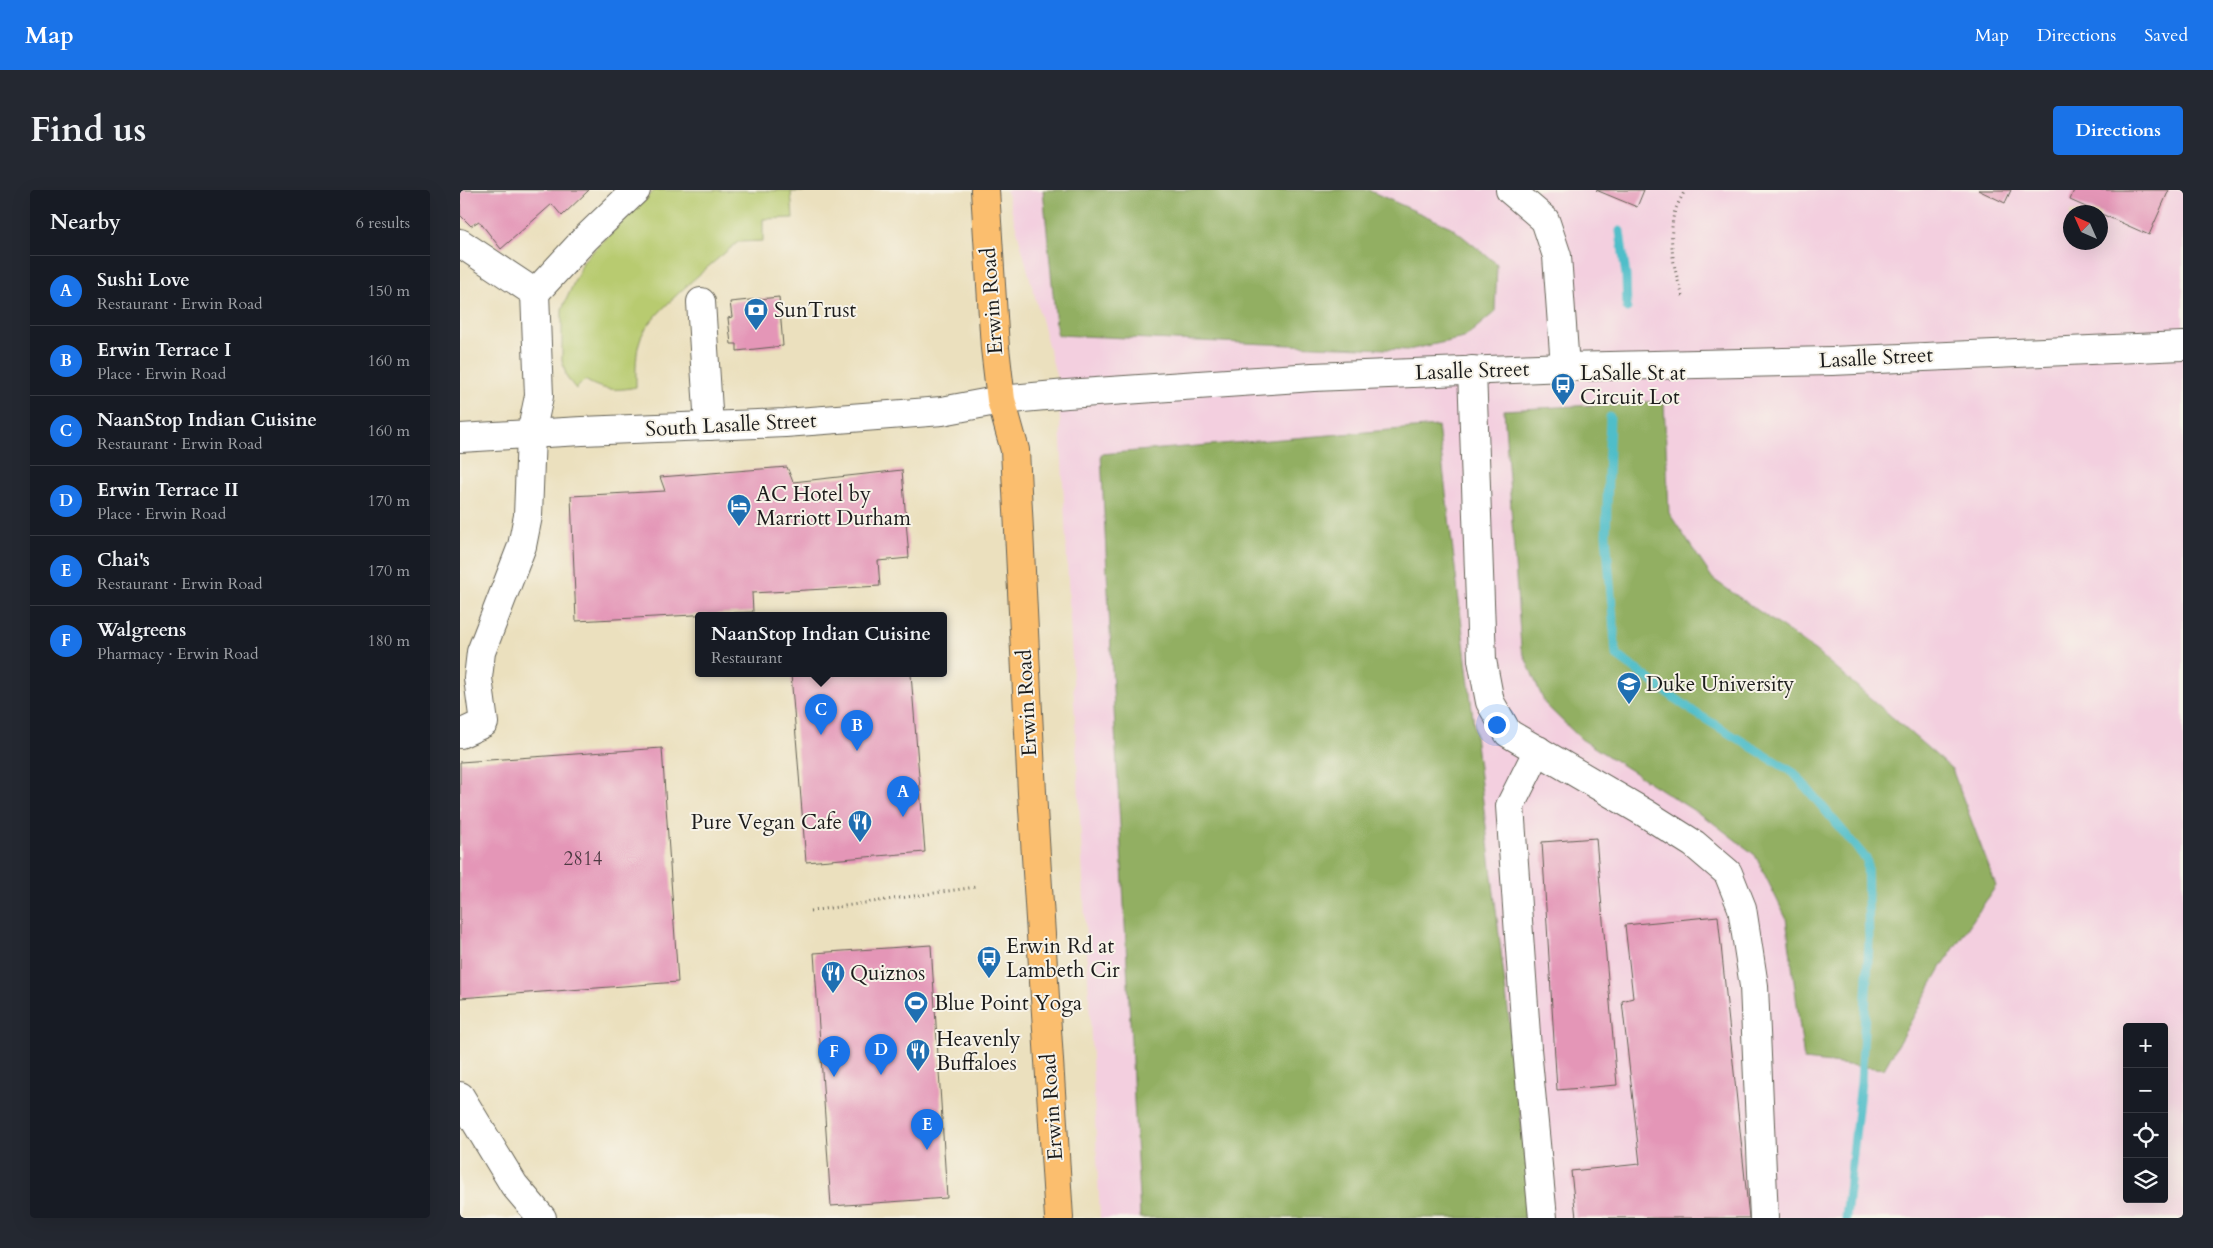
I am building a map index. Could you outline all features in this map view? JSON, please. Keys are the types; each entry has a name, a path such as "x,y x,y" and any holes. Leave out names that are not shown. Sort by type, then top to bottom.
{"main road":[{"name":"Erwin Road","path":"985,190 995,348 1001,400 1015,450 1032,793 1059,1218"}],"street":[{"path":"460,734 484,723 478,678 481,652 522,546 528,516 527,486 531,434 540,396 535,293 585,239 636,190"},
{"path":"1510,190 1545,220 1557,256 1565,367"},
{"path":"460,243 535,293"},
{"path":"701,302 709,426"},
{"name":"Lasalle Street","path":"1001,400 1314,377 1565,367 1832,361 2183,346"},
{"path":"1472,370 1482,660 1490,702 1508,733 1686,839 1728,873 1742,908 1754,986 1764,1218"},
{"name":"South Lasalle Street","path":"460,438 785,423 942,412 1001,400"},
{"path":"1538,750 1510,806 1527,1049 1543,1218"},
{"path":"460,1096 514,1185 542,1218"}],"path":[{"path":"1683,296 1676,277 1672,237 1673,217 1685,190"},
{"path":"810,911 976,886"}],"shaded area":[{"name":"Duke University","path":"1006,190 2183,190 2183,1218 1100,1218 1058,382"}],"green space":[{"path":"655,190 836,191 791,192 793,218 763,219 763,241 738,242 670,301 647,327 641,337 637,355 636,387 610,389 591,384 585,380 576,389 567,378 562,361 562,309 584,260"},
{"path":"1043,190 1368,190 1451,227 1497,264 1495,312 1464,338 1408,350 1057,335"},
{"path":"1664,401 1669,513 1713,579 1816,651 1952,769 1996,886 1942,966 1884,1069 1804,1060 1786,918 1755,855 1712,822 1581,739 1545,704 1521,648 1504,410"},
{"path":"1438,426 1533,1218 1140,1218 1101,454"}],"building":[{"path":"460,190 589,190 562,216 552,204 501,249 479,221 471,226 460,215"},
{"path":"1596,190 1644,190 1637,207"},
{"path":"1978,190 2011,190 2005,203"},
{"path":"2074,190 2169,190 2149,235 2108,217 2108,205 2081,205 2070,200"},
{"name":"SunTrust","path":"779,297 783,346 737,351 737,344 731,344 728,318 732,317 730,302"},
{"name":"AC Hotel by Marriott Durham","path":"787,467 793,482 902,470 909,558 878,561 880,586 752,593 753,612 695,612 695,615 576,621 571,496 665,491 660,477"},
{"path":"791,677 911,677 925,852 806,862"},
{"path":"662,748 678,982 460,998 460,762"},
{"path":"1596,838 1617,1085 1557,1090 1542,842"},
{"path":"1718,916 1749,1218 1576,1218 1571,1171 1640,1164 1622,1001 1633,998 1625,925"},
{"path":"931,945 947,1198 831,1206 814,953"}],"waterway":[{"path":"1620,231 1626,276 1627,308"},
{"path":"1610,417 1606,535 1616,655 1694,712 1794,773 1867,860 1869,942 1861,1082 1846,1218"}],"place":[{"name":"SunTrust","path":"756,331"},
{"name":"LaSalle St at Circuit Lot","path":"1563,406"},
{"name":"AC Hotel by Marriott Durham","path":"739,527"},
{"name":"Duke University","path":"1629,705"},
{"name":"NaanStop Indian Cuisine","path":"821,735"},
{"name":"Erwin Terrace I","path":"857,751"},
{"name":"Sushi Love","path":"903,817"},
{"name":"Pure Vegan Cafe","path":"860,843"},
{"name":"Erwin Rd at Lambeth Cir","path":"989,979"},
{"name":"Quiznos","path":"833,994"},
{"name":"Blue Point Yoga","path":"916,1024"},
{"name":"Heavenly Buffaloes","path":"918,1072"},
{"name":"Erwin Terrace II","path":"881,1075"},
{"name":"Walgreens","path":"834,1077"},
{"name":"Chai's","path":"927,1150"}]}
